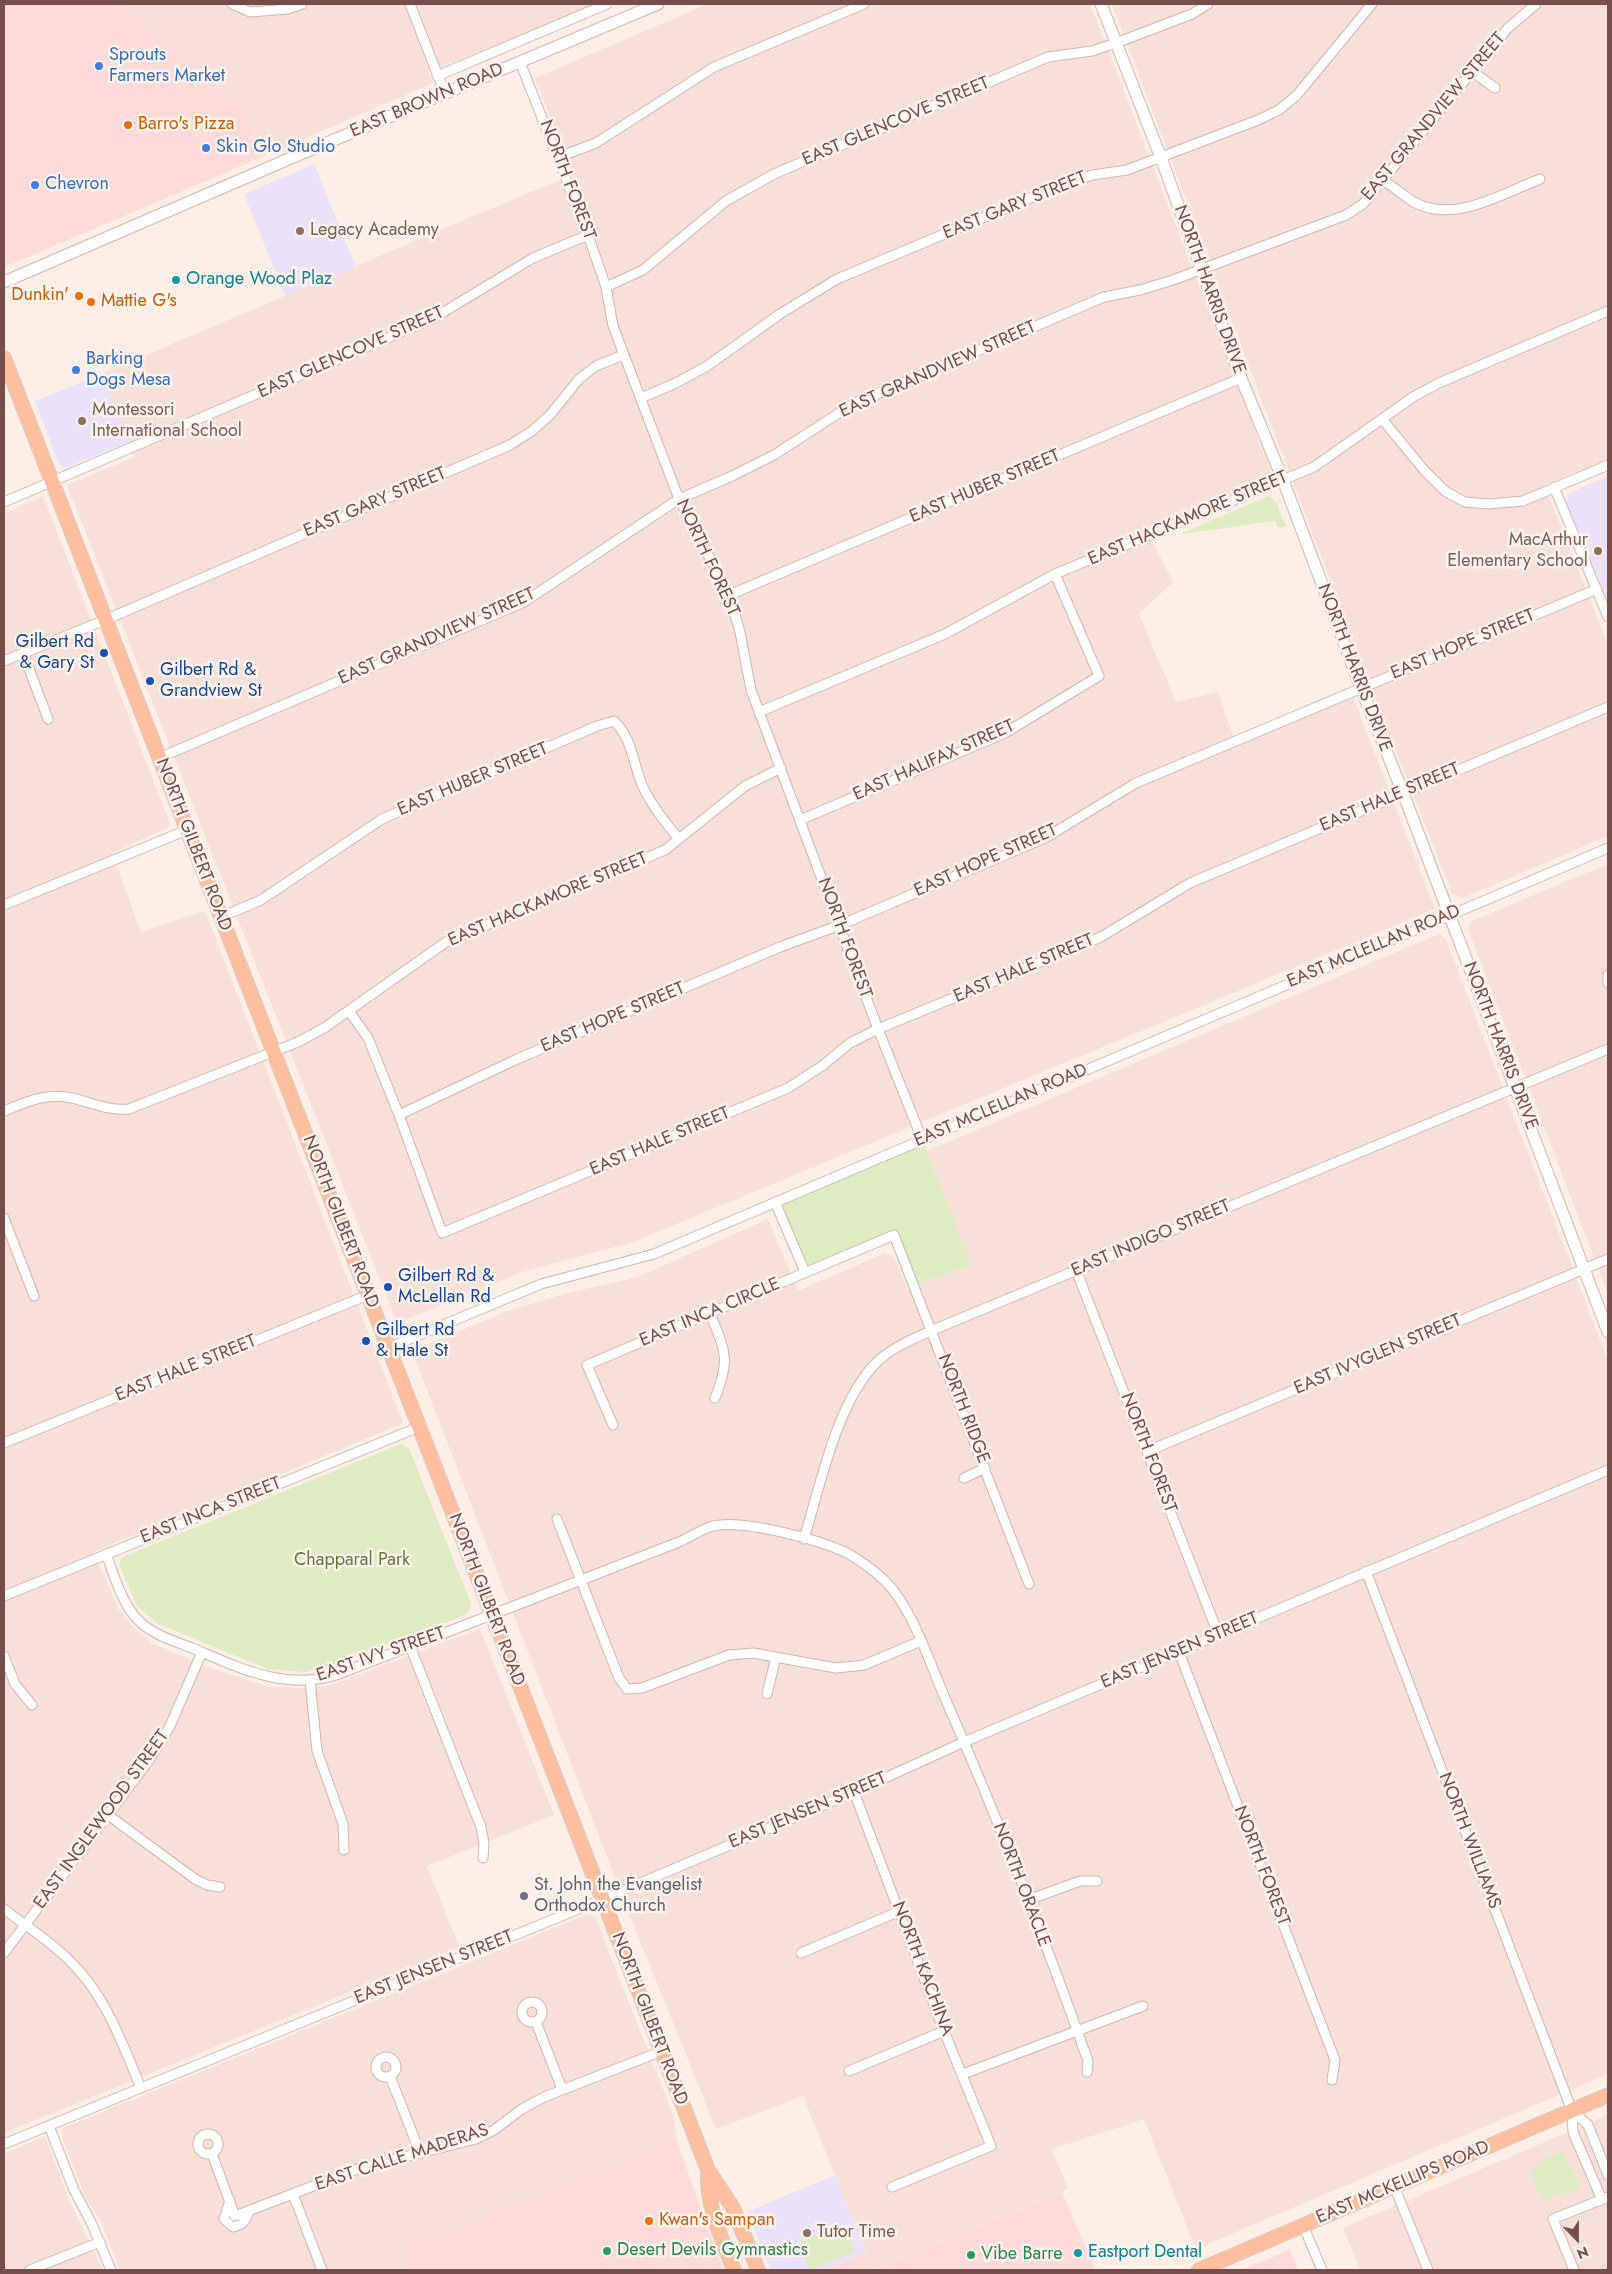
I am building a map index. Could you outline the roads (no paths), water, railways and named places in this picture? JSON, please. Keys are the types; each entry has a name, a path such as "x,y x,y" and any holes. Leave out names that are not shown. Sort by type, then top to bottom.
{"main road":[{"name":"NORTH GILBERT ROAD","path":"4,358 708,2170 733,2208 758,2270"},
{"name":"EAST MCKELLIPS ROAD","path":"1198,2270 1608,2095"},
{"name":"NORTH GILBERT ROAD","path":"708,2170 707,2185 713,2216 734,2270"}],"street":[{"path":"232,4 250,12 288,9 302,4"},
{"path":"410,4 445,94"},
{"name":"EAST BROWN ROAD","path":"438,76 607,4"},
{"name":"EAST BROWN ROAD","path":"4,282 658,4"},
{"path":"559,157 596,143 714,67 864,4"},
{"name":"NORTH HARRIS DRIVE","path":"1101,4 1162,158 1241,378 1283,480 1608,1332"},
{"name":"EAST GLENCOVE STREET","path":"606,287 643,270 726,201 774,174 1048,57 1092,51 1116,44 1192,14 1208,4"},
{"name":"EAST GARY STREET","path":"641,398 676,383 707,366 780,314 837,279 1058,186 1092,175 1127,170 1162,158 1279,110 1297,96 1372,4"},
{"name":"EAST GRANDVIEW STREET","path":"159,758 524,602 679,499 732,476 774,454 853,404 1104,297 1140,290 1346,215 1363,204 1384,181 1508,28 1536,4"},
{"name":"NORTH FOREST","path":"520,62 559,157 588,235 606,287 613,326 679,499 728,595 740,632 751,690 878,1029 922,1139"},
{"path":"1473,72 1495,88"},
{"path":"1384,181 1414,202 1434,209 1459,210 1540,179"},
{"name":"EAST GLENCOVE STREET","path":"4,502 432,319 534,258 588,235"},
{"name":"EAST HACKAMORE STREET","path":"759,712 945,634 1056,574 1314,467 1412,397 1608,311"},
{"name":"EAST GARY STREET","path":"4,661 106,620 510,445 532,431 550,415 579,379 596,366 623,355"},
{"name":"EAST HUBER STREET","path":"728,595 1241,378"},
{"path":"1382,419 1424,470 1445,491 1465,502 1489,504 1522,501 1608,465"},
{"path":"1554,487 1608,617"},
{"name":"EAST HALIFAX STREET","path":"800,820 1005,733 1099,676 1056,574"},
{"name":"EAST HOPE STREET","path":"399,1115 524,1056 780,947 840,925 1045,838 1136,783 1597,589"},
{"path":"23,653 48,719"},
{"name":"EAST HALE STREET","path":"399,1115 442,1233 788,1088 822,1066 850,1043 878,1029 1101,937 1190,883 1608,707"},
{"name":"EAST HUBER STREET","path":"221,917 261,900 382,819 597,726 614,721 627,738 647,794 660,816 678,838"},
{"name":"EAST HACKAMORE STREET","path":"4,1111 50,1096 70,1098 108,1109 129,1109 273,1052 316,1033 446,942 665,850 745,786 781,768"},
{"path":"4,904 187,830"},
{"name":"EAST MCLELLAN ROAD","path":"388,1348 541,1284 654,1254 1608,848"},
{"path":"349,1011 368,1038 399,1115"},
{"name":"EAST INDIGO STREET","path":"804,1539 841,1419 856,1388 877,1362 900,1345 1608,1048"},
{"path":"775,1202 805,1272"},
{"path":"4,1218 34,1296"},
{"name":"EAST INCA CIRCLE","path":"613,1425 587,1365 894,1235"},
{"name":"NORTH RIDGE","path":"894,1235 933,1330 1029,1584"},
{"name":"EAST IVYGLEN STREET","path":"1148,1451 1608,1259"},
{"name":"NORTH FOREST","path":"1076,1270 1219,1636"},
{"name":"EAST HALE STREET","path":"4,1443 368,1295"},
{"path":"710,1313 721,1340 726,1361 723,1378 715,1398"},
{"name":"EAST INCA STREET","path":"4,1596 419,1427"},
{"path":"964,1478 985,1468"},
{"name":"EAST JENSEN STREET","path":"4,2144 602,1899 854,1792 964,1742 1219,1636 1366,1571 1608,1470"},
{"path":"557,1519 619,1678 627,1690 642,1688 729,1655 753,1653 836,1668 864,1665 920,1641"},
{"name":"EAST IVY STREET","path":"106,1554 123,1597 140,1622 156,1633 261,1676 286,1680 310,1680 339,1674 581,1580 713,1526 737,1524 758,1526 804,1539"},
{"path":"804,1539 847,1553 870,1567 887,1583 904,1607 964,1742"},
{"name":"NORTH WILLIAMS","path":"1366,1571 1572,2111 1573,2132 1586,2163 1605,2199"},
{"path":"410,1646 481,1827 484,1843 483,1858"},
{"name":"EAST INGLEWOOD STREET","path":"4,1953 150,1759 166,1734 202,1652"},
{"name":"NORTH FOREST","path":"1179,1652 1335,2060 1332,2080"},
{"path":"4,1656 19,1690 32,1705"},
{"path":"767,1694 776,1657"},
{"path":"310,1680 318,1751 343,1824 344,1850"},
{"name":"NORTH ORACLE","path":"964,1742 1028,1900 1077,2029 1088,2061 1087,2072"},
{"name":"NORTH KACHINA","path":"854,1792 944,2031 991,2146 892,2187"},
{"path":"108,1815 194,1879 207,1885 220,1887"},
{"path":"1028,1900 1080,1881 1097,1881"},
{"path":"4,1908 63,1954 96,1992 114,2023 141,2088"},
{"path":"802,1953 900,1911"},
{"path":"963,2074 1077,2029 1143,2006"},
{"path":"536,2022 562,2089"},
{"path":"849,2071 944,2031"},
{"name":"EAST CALLE MADERAS","path":"212,2154 236,2216 366,2167 485,2135 530,2104 562,2089 662,2051"},
{"path":"390,2076 420,2153"},
{"name":"NORTH WILLIAMS","path":"1572,2111 1588,2125 1608,2174"},
{"path":"49,2126 74,2190 100,2242 111,2270"},
{"path":"1586,2163 1601,2157"},
{"path":"1394,2186 1428,2270"},
{"path":"293,2194 322,2270"},
{"path":"1574,2270 1553,2220 1605,2199"},
{"path":"1303,2225 1322,2270"},
{"path":"30,2270 100,2242"}],"place":[{"name":"Sprouts Farmers Market","path":"99,66"},
{"name":"Barro's Pizza","path":"128,125"},
{"name":"Skin Glo Studio","path":"206,148"},
{"name":"Chevron","path":"35,185"},
{"name":"Legacy Academy","path":"300,231"},
{"name":"Orange Wood Plaz","path":"176,280"},
{"name":"Dunkin'","path":"79,296"},
{"name":"Mattie G's","path":"91,302"},
{"name":"Barking Dogs Mesa","path":"76,370"},
{"name":"Montessori International School","path":"82,421"},
{"name":"MacArthur Elementary School","path":"1598,551"},
{"name":"Gilbert Rd & Gary St","path":"104,653"},
{"name":"Gilbert Rd & Grandview St","path":"150,681"},
{"name":"Gilbert Rd & McLellan Rd","path":"388,1287"},
{"name":"Gilbert Rd & Hale St","path":"366,1341"},
{"name":"St. John the Evangelist Orthodox Church","path":"524,1896"},
{"name":"Kwan's Sampan","path":"649,2221"},
{"name":"Tutor Time","path":"807,2233"},
{"name":"Desert Devils Gymnastics","path":"607,2251"},
{"name":"Eastport Dental","path":"1078,2253"},
{"name":"Vibe Barre","path":"971,2255"}],"park label":[{"name":"Chapparal Park","path":"352,1561"}]}
